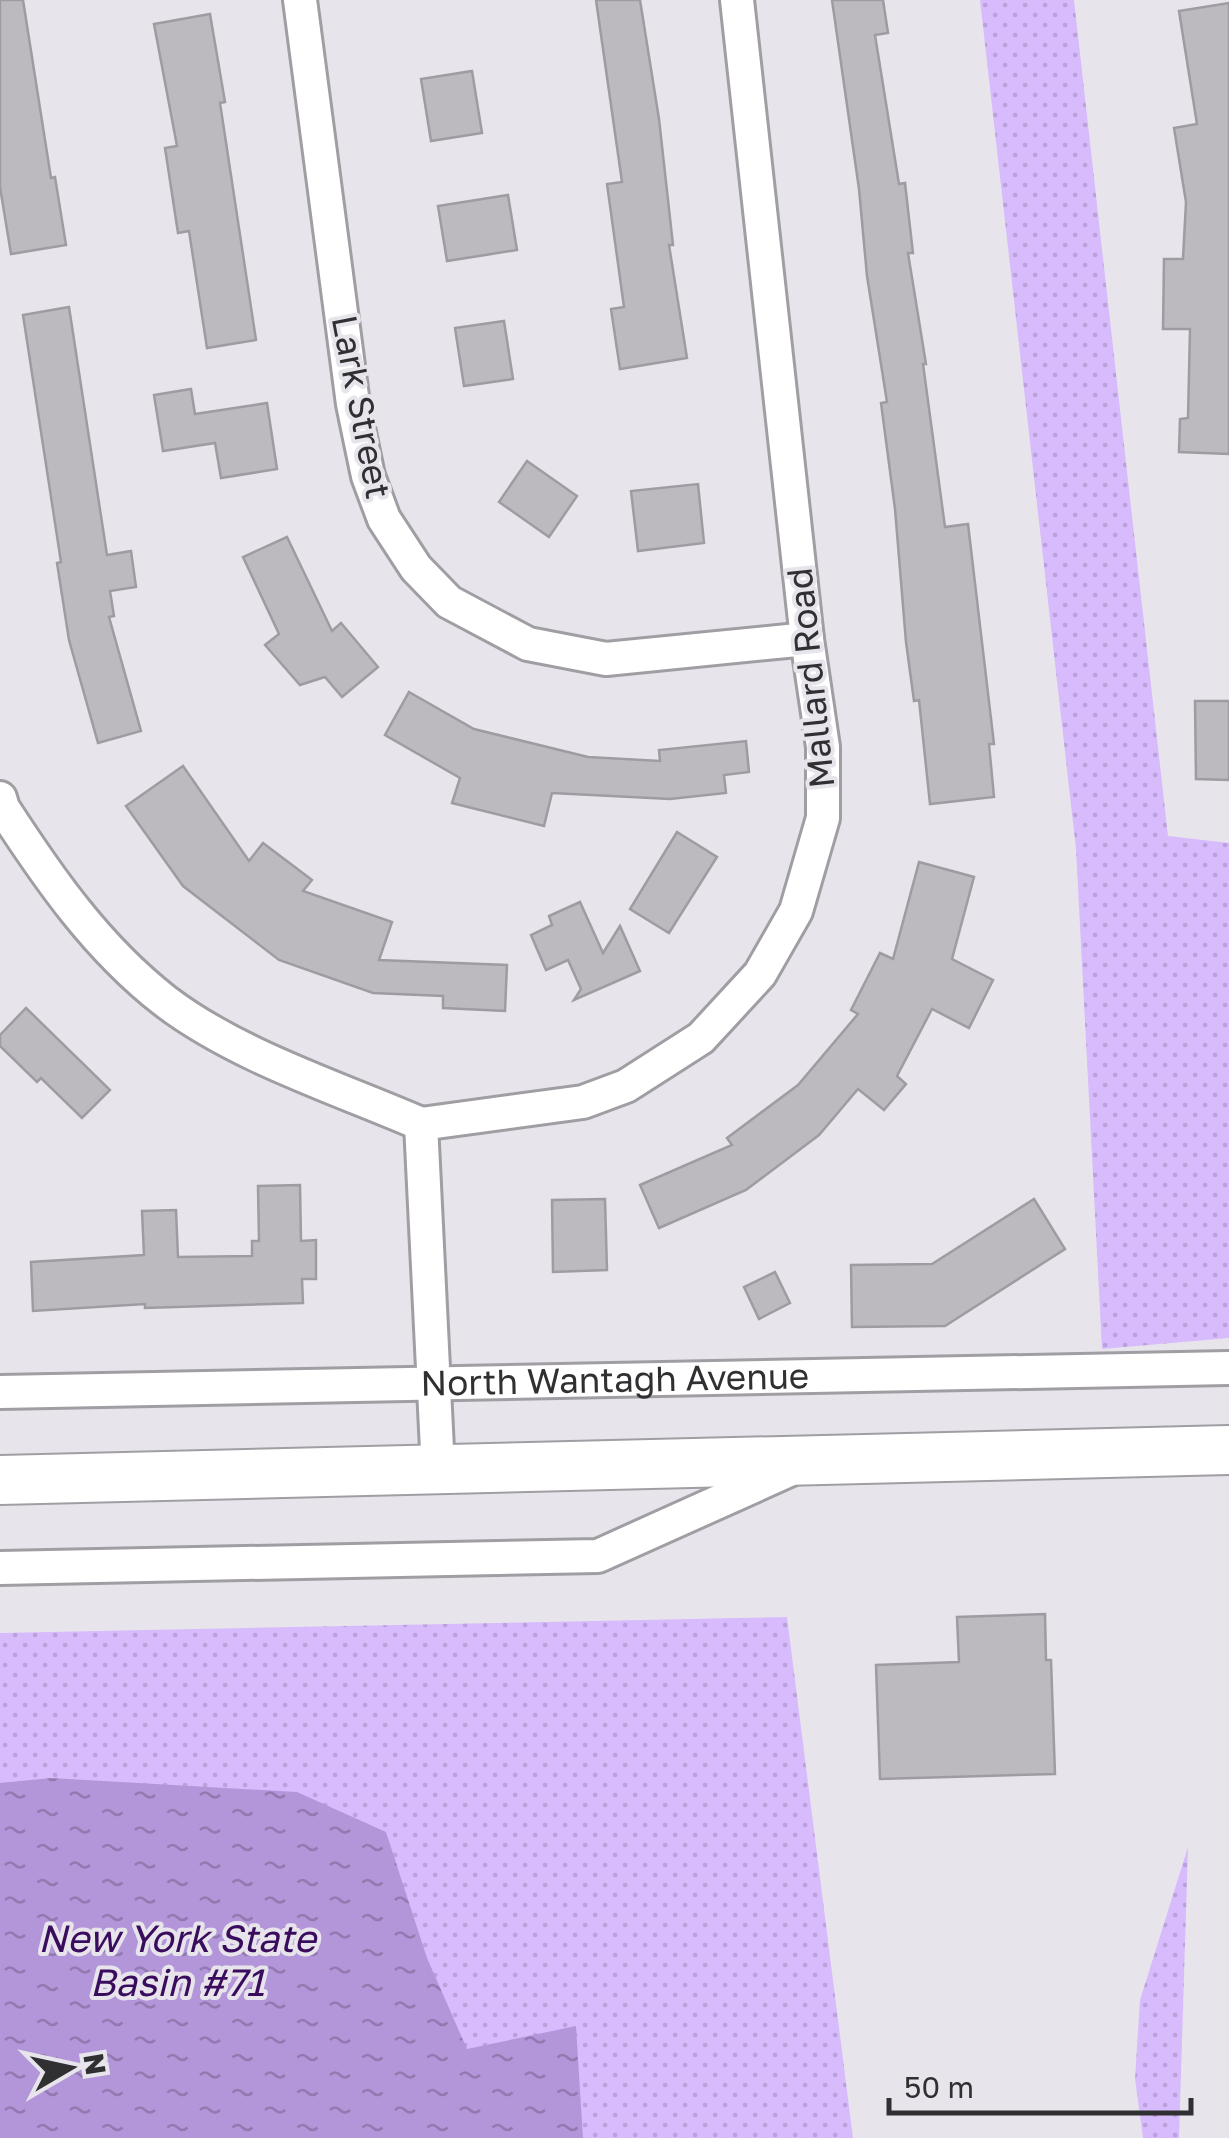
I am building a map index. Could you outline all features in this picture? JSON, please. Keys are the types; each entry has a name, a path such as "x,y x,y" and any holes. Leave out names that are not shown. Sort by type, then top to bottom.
{"main road":[{"path":"0,1480 1229,1450"}],"street":[{"name":"Lark Street","path":"300,0 353,404 368,476 379,504 416,568 450,602 528,644 606,659 808,638"},
{"name":"Mallard Road","path":"421,1124 583,1102 626,1086 701,1038 760,974 796,911 823,818 823,747 737,0"},
{"path":"1,805 44,872 92,932 166,1001 238,1046 421,1124 438,1470"},
{"name":"North Wantagh Avenue","path":"0,1392 1229,1368"},
{"path":"0,1568 598,1556 810,1461"}],"shaded area":[{"path":"980,0 1074,0 1168,836 1229,843 1229,1338 1102,1349 1076,849"},
{"path":"787,1617 853,2138 0,2138 0,1633"},
{"path":"1188,1847 1179,2138 1143,2138 1135,2079 1140,2000"}],"water":[{"name":"New York State Basin #71","path":"51,1778 297,1792 386,1832 427,1958 467,2049 576,2026 583,2138 0,2138 0,1783"}],"building":[{"path":"0,0 23,0 51,178 55,177 66,245 11,254 0,187"},
{"path":"596,0 640,0 659,119 673,245 669,245 687,358 620,369 611,309 624,307 607,184 622,182"},
{"path":"832,0 883,0 888,33 875,35 899,184 905,183 913,253 908,253 945,527 968,524 994,744 989,744 994,797 930,804 919,700 914,701 906,642 881,403 887,402"},
{"path":"1229,3 1229,454 1179,452 1180,419 1188,418 1190,329 1163,329 1164,259 1183,259 1186,202 1174,128 1197,124 1179,11"},
{"path":"210,14 256,340 207,348 189,231 178,233 165,148 177,146 154,24"},
{"path":"472,71 482,133 431,141 421,79"},
{"path":"508,195 517,250 447,261 438,206"},
{"path":"69,307 107,555 131,551 136,587 110,591 114,616 109,617 141,731 98,743 69,640 57,563 61,562 23,315"},
{"path":"504,321 513,379 464,386 455,328"},
{"path":"191,389 195,414 267,403 277,469 221,478 215,443 163,451 154,395"},
{"path":"527,461 577,496 549,537 499,502"},
{"path":"698,484 704,543 638,551 631,491"},
{"path":"287,537 332,631 341,623 378,667 342,697 325,677 300,685 265,645 279,634 243,557"},
{"path":"409,692 474,729 588,757 660,761 659,750 746,741 749,772 724,775 726,793 670,799 552,793 544,826 452,803 460,778 385,735"},
{"path":"1195,701 1229,701 1229,780 1196,779"},
{"path":"183,766 249,861 263,843 312,880 303,891 392,922 379,960 507,965 505,1011 443,1008 443,996 373,993 279,960 183,886 126,806"},
{"path":"677,832 717,857 669,933 630,909"},
{"path":"919,862 974,877 952,959 993,980 969,1028 932,1009 897,1076 906,1084 884,1110 858,1089 819,1135 746,1190 659,1228 640,1185 732,1145 727,1138 798,1085 858,1014 851,1010 880,953 893,959"},
{"path":"580,902 603,953 620,926 640,971 574,1000 581,989 568,960 546,970 531,935 552,925 549,916"},
{"path":"26,1008 110,1090 82,1118 41,1078 37,1082 0,1046 0,1035"},
{"path":"300,1185 301,1241 316,1240 316,1279 302,1279 303,1303 145,1308 145,1304 33,1311 31,1262 144,1255 142,1211 176,1210 178,1257 252,1256 252,1241 259,1241 258,1186"},
{"path":"605,1199 607,1270 553,1272 552,1200"},
{"path":"1034,1199 1065,1249 945,1326 852,1327 851,1265 932,1264"},
{"path":"775,1272 790,1303 759,1319 744,1287"},
{"path":"1045,1614 1046,1660 1051,1660 1055,1774 880,1779 876,1665 959,1662 957,1617"}]}
